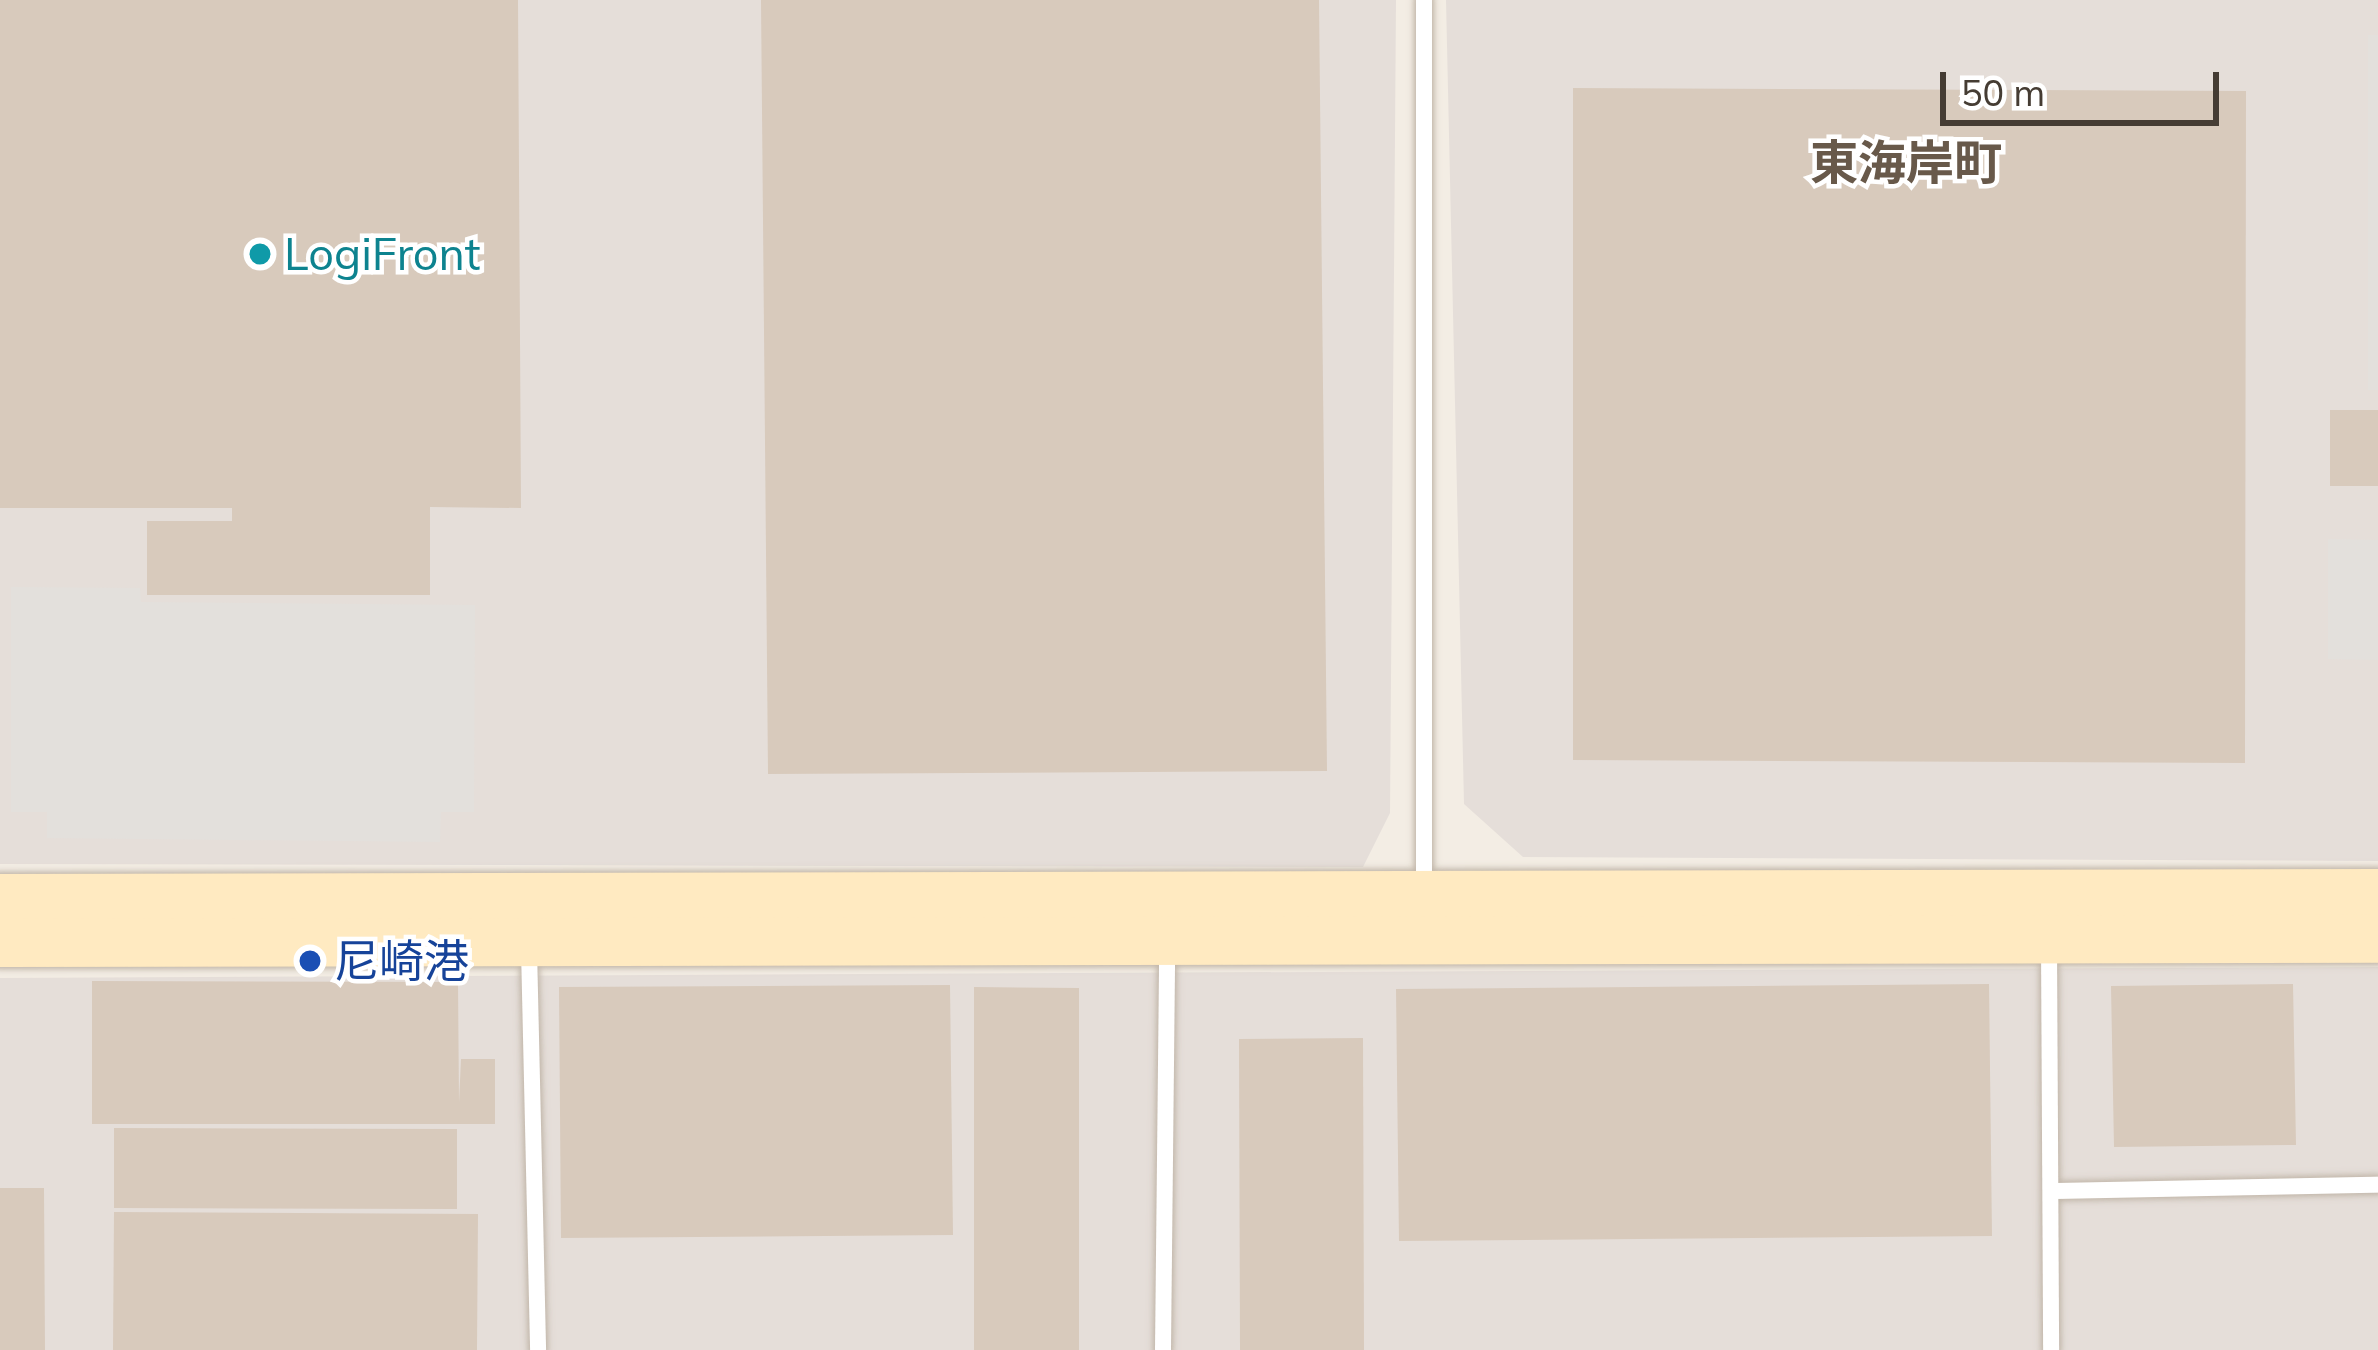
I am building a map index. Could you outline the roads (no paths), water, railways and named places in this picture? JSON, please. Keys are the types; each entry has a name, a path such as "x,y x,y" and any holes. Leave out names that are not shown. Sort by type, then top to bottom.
{"street":[{"path":"0,898 529,920 1167,920 2048,917 2378,893"},
{"path":"1167,920 1424,896 2048,917 2378,939"},
{"path":"0,943 529,920"}],"lane":[{"path":"1424,0 1424,896"},
{"path":"2048,917 2051,1350"},
{"path":"529,920 538,1350"},
{"path":"1163,1350 1167,920"},
{"path":"2051,1191 2378,1185"}],"place":[{"name":"LogiFront","path":"260,254"},
{"name":"尼崎港","path":"310,961"}],"district":[{"name":"東海岸町","path":"1906,163"}]}
